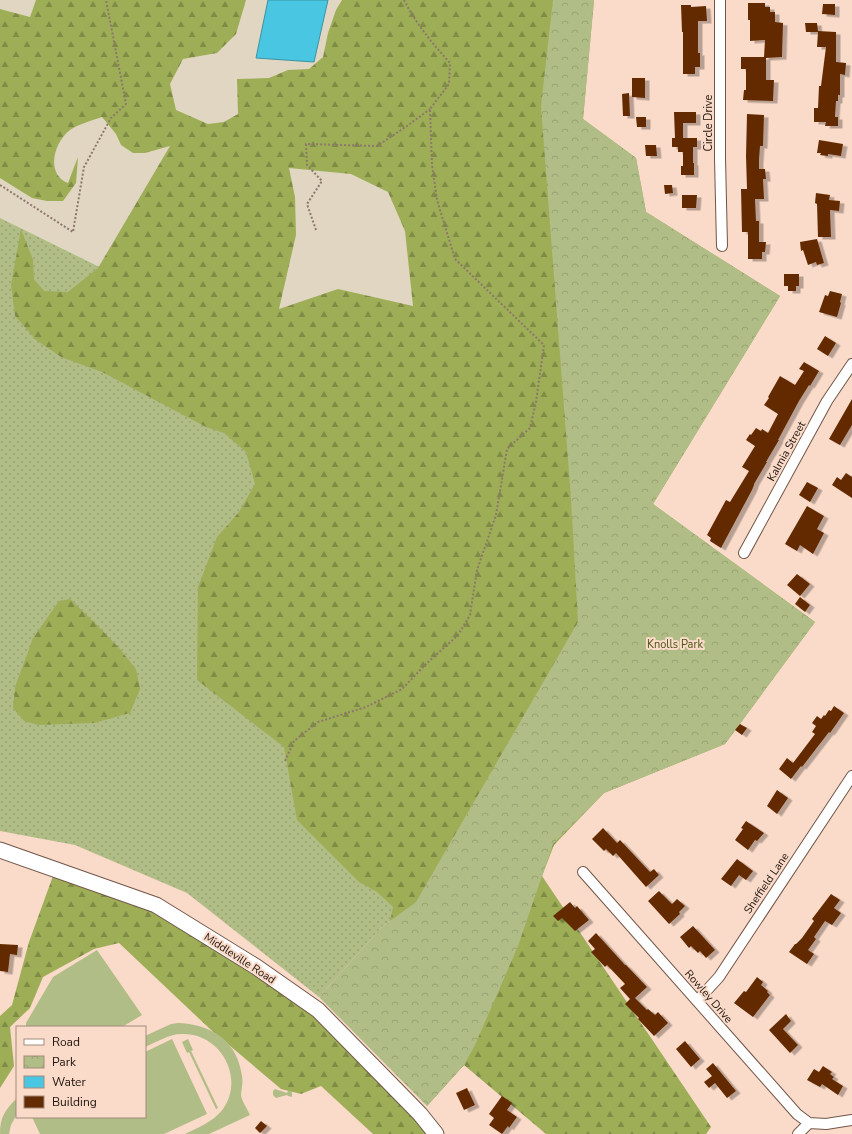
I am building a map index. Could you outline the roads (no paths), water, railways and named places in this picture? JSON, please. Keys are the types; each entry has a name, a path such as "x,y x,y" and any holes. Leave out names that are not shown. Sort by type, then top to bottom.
{"street":[{"name":"Circle Drive","path":"720,0 720,158 722,246"},
{"name":"Kalmia Street","path":"744,553 826,402 852,364"},
{"name":"Sheffield Lane","path":"697,1001 719,977 852,776"},
{"name":"Middleville Road","path":"0,850 156,905 255,966 318,1010 420,1114 436,1134"},
{"name":"Rowley Drive","path":"583,872 797,1114 809,1123"},
{"path":"798,1134 809,1123 826,1124 852,1120"}],"water":[{"path":"268,0 328,0 314,62 256,58"}],"park label":[{"name":"Knolls Park","path":"675,644"}]}
